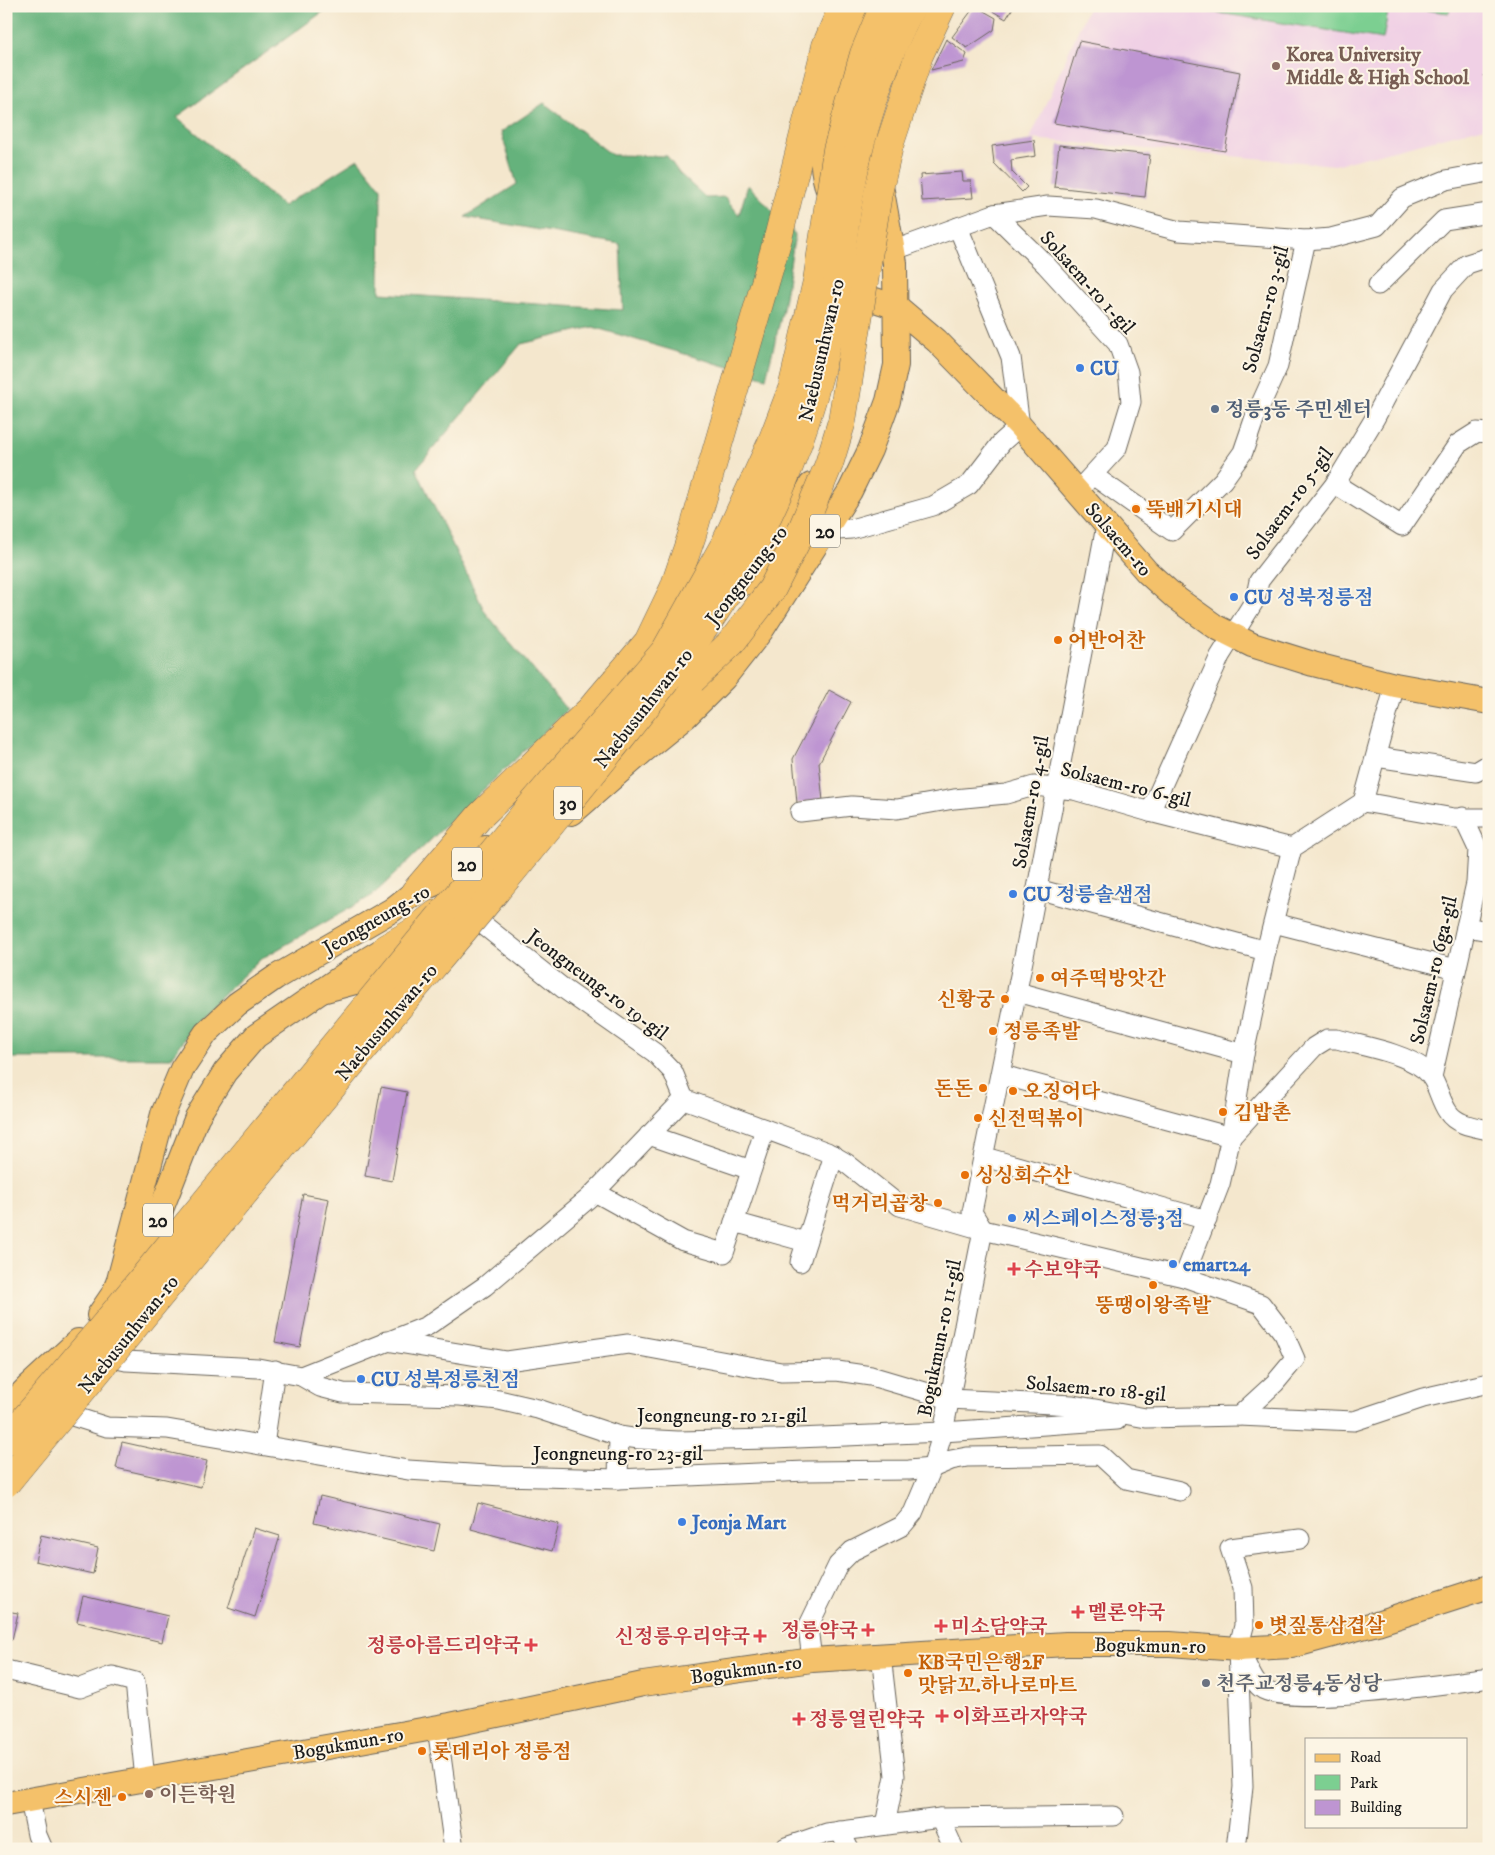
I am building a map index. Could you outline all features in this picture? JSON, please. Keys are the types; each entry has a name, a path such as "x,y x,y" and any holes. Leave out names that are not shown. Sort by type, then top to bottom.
{"highway":[{"path":"416,892 480,816 591,709 648,642 674,588 692,535 778,238 826,46 844,6"},
{"name":"Naebusunhwan-ro","path":"6,1441 106,1323 530,807 665,652 726,542 771,444 792,389 814,299 837,150 864,54 884,6"},
{"name":"Naebusunhwan-ro","path":"6,1483 341,1075 513,873 657,692 709,622 744,563 773,503 794,455 815,393 838,281 852,178 884,73 912,6"},
{"path":"386,948 412,933 490,872 602,772 731,643 772,589 800,534 829,464 842,421 878,193 889,146 919,55 942,6"}],"main road":[{"name":"Jeongneung-ro","path":"6,1410 75,1344 114,1293 163,1114 182,1070 206,1032 237,1004 276,976 392,910 416,892 443,880 465,866 488,845 606,712 642,684 718,617 800,505 845,425 861,356 860,295 825,180 822,152 824,130 834,86 850,33 864,6"},
{"name":"Jeongneung-ro","path":"322,991 401,970 418,959 450,930 471,915 536,855 588,798 685,717 724,678 761,631 826,530 850,491 870,450 888,401 896,365 897,307 892,251 882,197 886,132 911,46 933,6"},
{"name":"Solsaem-ro","path":"860,295 897,307 937,341 1020,426 1085,483 1106,526 1161,586 1192,611 1232,636 1252,645 1312,664 1395,685 1489,702"},
{"name":"Jeongneung-ro","path":"6,1464 97,1354 130,1298 162,1207 198,1118 225,1072 256,1036 386,948 450,930"},
{"path":"6,1424 75,1344"},
{"name":"Bogukmun-ro","path":"6,1804 247,1762 643,1684 812,1660 1066,1644 1170,1644 1238,1648 1292,1646 1378,1623 1489,1587"}],"street":[{"path":"892,251 994,214 1048,206 1096,209 1179,231 1306,240 1331,238 1376,226 1402,198 1446,180 1489,172"},
{"path":"1378,285 1444,220 1489,212"},
{"name":"Solsaem-ro 1-gil","path":"994,214 1046,265 1118,344 1128,372 1131,402 1117,448 1085,483"},
{"path":"826,530 851,529 934,506 969,485 1002,442 1020,426 1011,357 958,227"},
{"name":"Solsaem-ro 3-gil","path":"1085,483 1172,531 1223,480 1243,452 1255,417 1278,366 1306,240"},
{"name":"Solsaem-ro 5-gil","path":"1232,636 1243,622 1254,600 1259,582 1335,484 1375,418 1443,290 1467,264 1489,257"},
{"path":"1335,484 1402,526 1458,444 1477,432 1489,433"},
{"name":"Solsaem-ro 4-gil","path":"983,1230 972,1212 1037,889 1106,526"},
{"path":"1150,812 1220,656 1232,636"},
{"path":"1184,1277 1220,1184 1231,1137 1244,1054 1266,951 1292,848 1363,802 1395,685"},
{"path":"1376,757 1476,772 1489,764"},
{"name":"Solsaem-ro 6-gil","path":"800,812 852,806 897,809 954,799 1006,794 1034,786 1074,790 1150,812 1292,848"},
{"path":"1363,802 1454,818 1489,818"},
{"name":"Solsaem-ro 6ga-gil","path":"1231,1137 1314,1047 1327,1039 1338,1039 1404,1059 1422,1068 1432,1076 1466,926 1483,873 1478,849 1463,817"},
{"path":"1037,889 1266,951"},
{"name":"Jeongneung-ro 19-gil","path":"471,915 564,990 655,1053 673,1072 684,1099"},
{"path":"1274,923 1456,969"},
{"path":"1466,926 1489,931"},
{"path":"1016,992 1244,1054"},
{"path":"1006,1076 1231,1137"},
{"path":"1432,1076 1448,1113 1465,1125 1489,1130"},
{"path":"301,1376 427,1326 485,1286 595,1192 684,1099 834,1155 900,1206 983,1230 1184,1277 1261,1304 1284,1334 1295,1359 1275,1383 1239,1416"},
{"path":"595,1192 683,1240 724,1253 765,1129"},
{"path":"649,1136 751,1170"},
{"path":"800,1262 834,1155"},
{"path":"988,1158 1207,1220"},
{"path":"734,1222 806,1242"},
{"name":"Bogukmun-ro 11-gil","path":"983,1230 943,1432 1146,1418"},
{"name":"Solsaem-ro 18-gil","path":"386,1341 506,1361 628,1344 655,1347 781,1372 837,1371 871,1376 950,1399 1073,1406 1146,1418 1239,1416 1354,1421 1423,1398 1489,1382"},
{"name":"Jeongneung-ro 21-gil","path":"75,1344 97,1354 126,1361 275,1370 301,1376 320,1387 343,1393 460,1396 499,1400 538,1409 619,1436 706,1440 943,1432"},
{"path":"264,1444 275,1370"},
{"name":"Jeongneung-ro 23-gil","path":"50,1409 107,1427 168,1429 408,1470 502,1476 618,1479 932,1468 950,1460 966,1457 1100,1455 1126,1479 1180,1491"},
{"path":"812,1660 808,1627 838,1565 852,1551 902,1526 913,1513 932,1468 943,1432"},
{"path":"618,1479 619,1436"},
{"path":"1236,1849 1243,1787 1238,1648 1244,1626 1243,1588 1230,1548 1300,1539"},
{"path":"1238,1648 1260,1688 1274,1695 1344,1695 1489,1678"},
{"path":"882,1655 894,1776 885,1825"},
{"path":"6,1670 80,1688 112,1676 136,1682 145,1779"},
{"path":"436,1726 454,1849"},
{"path":"30,1800 37,1836 43,1849"},
{"path":"786,1847 827,1833 940,1818 1114,1816"},
{"path":"940,1818 954,1849"},
{"path":"840,1831 849,1849"}],"shaded area":[{"name":"Korea University Middle & High School","path":"1089,6 1489,6 1489,126 1335,165 1030,139"}],"green space":[{"path":"6,6 331,6 177,117 283,206 358,159 381,188 380,293 623,310 620,244 465,217 517,184 501,132 544,103 612,155 667,156 679,173 706,198 725,197 739,215 748,185 795,234 783,309 766,378 593,327 521,344 416,469 485,612 567,710 373,895 259,960 202,1015 171,1058 6,1058"},
{"path":"1175,6 1389,6 1383,39"},
{"path":"1395,6 1450,6 1449,13"}],"building":[{"path":"975,6 996,18 994,30 967,48 952,37"},
{"path":"984,6 1014,6 1006,19"},
{"path":"946,39 967,54 964,62 931,70"},
{"path":"1079,41 1240,72 1225,151 1054,123"},
{"path":"1489,74 1489,90 1488,90 1484,75"},
{"path":"1034,140 1036,156 1011,160 1012,172 1027,187 1022,192 994,163 992,146"},
{"path":"1059,145 1150,155 1145,197 1054,187"},
{"path":"962,172 963,181 971,181 973,198 922,201 920,175"},
{"path":"829,690 851,702 819,763 823,801 797,803 793,759"},
{"path":"381,1087 407,1092 392,1181 365,1176"},
{"path":"303,1194 329,1199 300,1347 275,1342"},
{"path":"122,1442 207,1461 201,1487 116,1468"},
{"path":"320,1496 440,1524 434,1551 314,1523"},
{"path":"478,1503 559,1524 552,1551 471,1529"},
{"path":"254,1528 280,1536 255,1617 228,1608"},
{"path":"41,1535 98,1548 93,1574 35,1561"},
{"path":"83,1596 168,1616 162,1642 77,1622"},
{"path":"6,1611 18,1613 12,1640 6,1639"}],"place":[{"name":"Korea University Middle & High School","path":"1276,66"},
{"name":"CU","path":"1080,368"},
{"name":"정릉3동 주민센터","path":"1215,409"},
{"name":"뚝배기시대","path":"1136,509"},
{"name":"CU 성북정릉점","path":"1234,597"},
{"name":"어반어찬","path":"1058,640"},
{"name":"CU 정릉솔샘점","path":"1013,894"},
{"name":"여주떡방앗간","path":"1040,978"},
{"name":"신황궁","path":"1005,999"},
{"name":"정릉족발","path":"993,1031"},
{"name":"돈돈","path":"983,1088"},
{"name":"오징어다","path":"1013,1091"},
{"name":"김밥촌","path":"1223,1112"},
{"name":"신전떡볶이","path":"978,1118"},
{"name":"싱싱회수산","path":"965,1175"},
{"name":"먹거리곱창","path":"938,1203"},
{"name":"씨스페이스정릉3점","path":"1012,1218"},
{"name":"emart24","path":"1173,1264"},
{"name":"수보약국","path":"1014,1269"},
{"name":"뚱땡이왕족발","path":"1153,1285"},
{"name":"CU 성북정릉천점","path":"361,1379"},
{"name":"Jeonja Mart","path":"682,1522"},
{"name":"멜론약국","path":"1078,1612"},
{"name":"볏짚통삼겹살","path":"1259,1625"},
{"name":"미소담약국","path":"941,1626"},
{"name":"정릉약국","path":"868,1630"},
{"name":"신정릉우리약국","path":"760,1636"},
{"name":"정릉아름드리약국","path":"531,1645"},
{"name":"KB국민은행2F 맛닭꼬.하나로마트","path":"908,1673"},
{"name":"천주교정릉4동성당","path":"1206,1683"},
{"name":"이화프라자약국","path":"942,1716"},
{"name":"정릉열린약국","path":"799,1719"},
{"name":"롯데리아 정릉점","path":"422,1751"},
{"name":"이든학원","path":"149,1794"},
{"name":"스시젠","path":"122,1797"}]}
